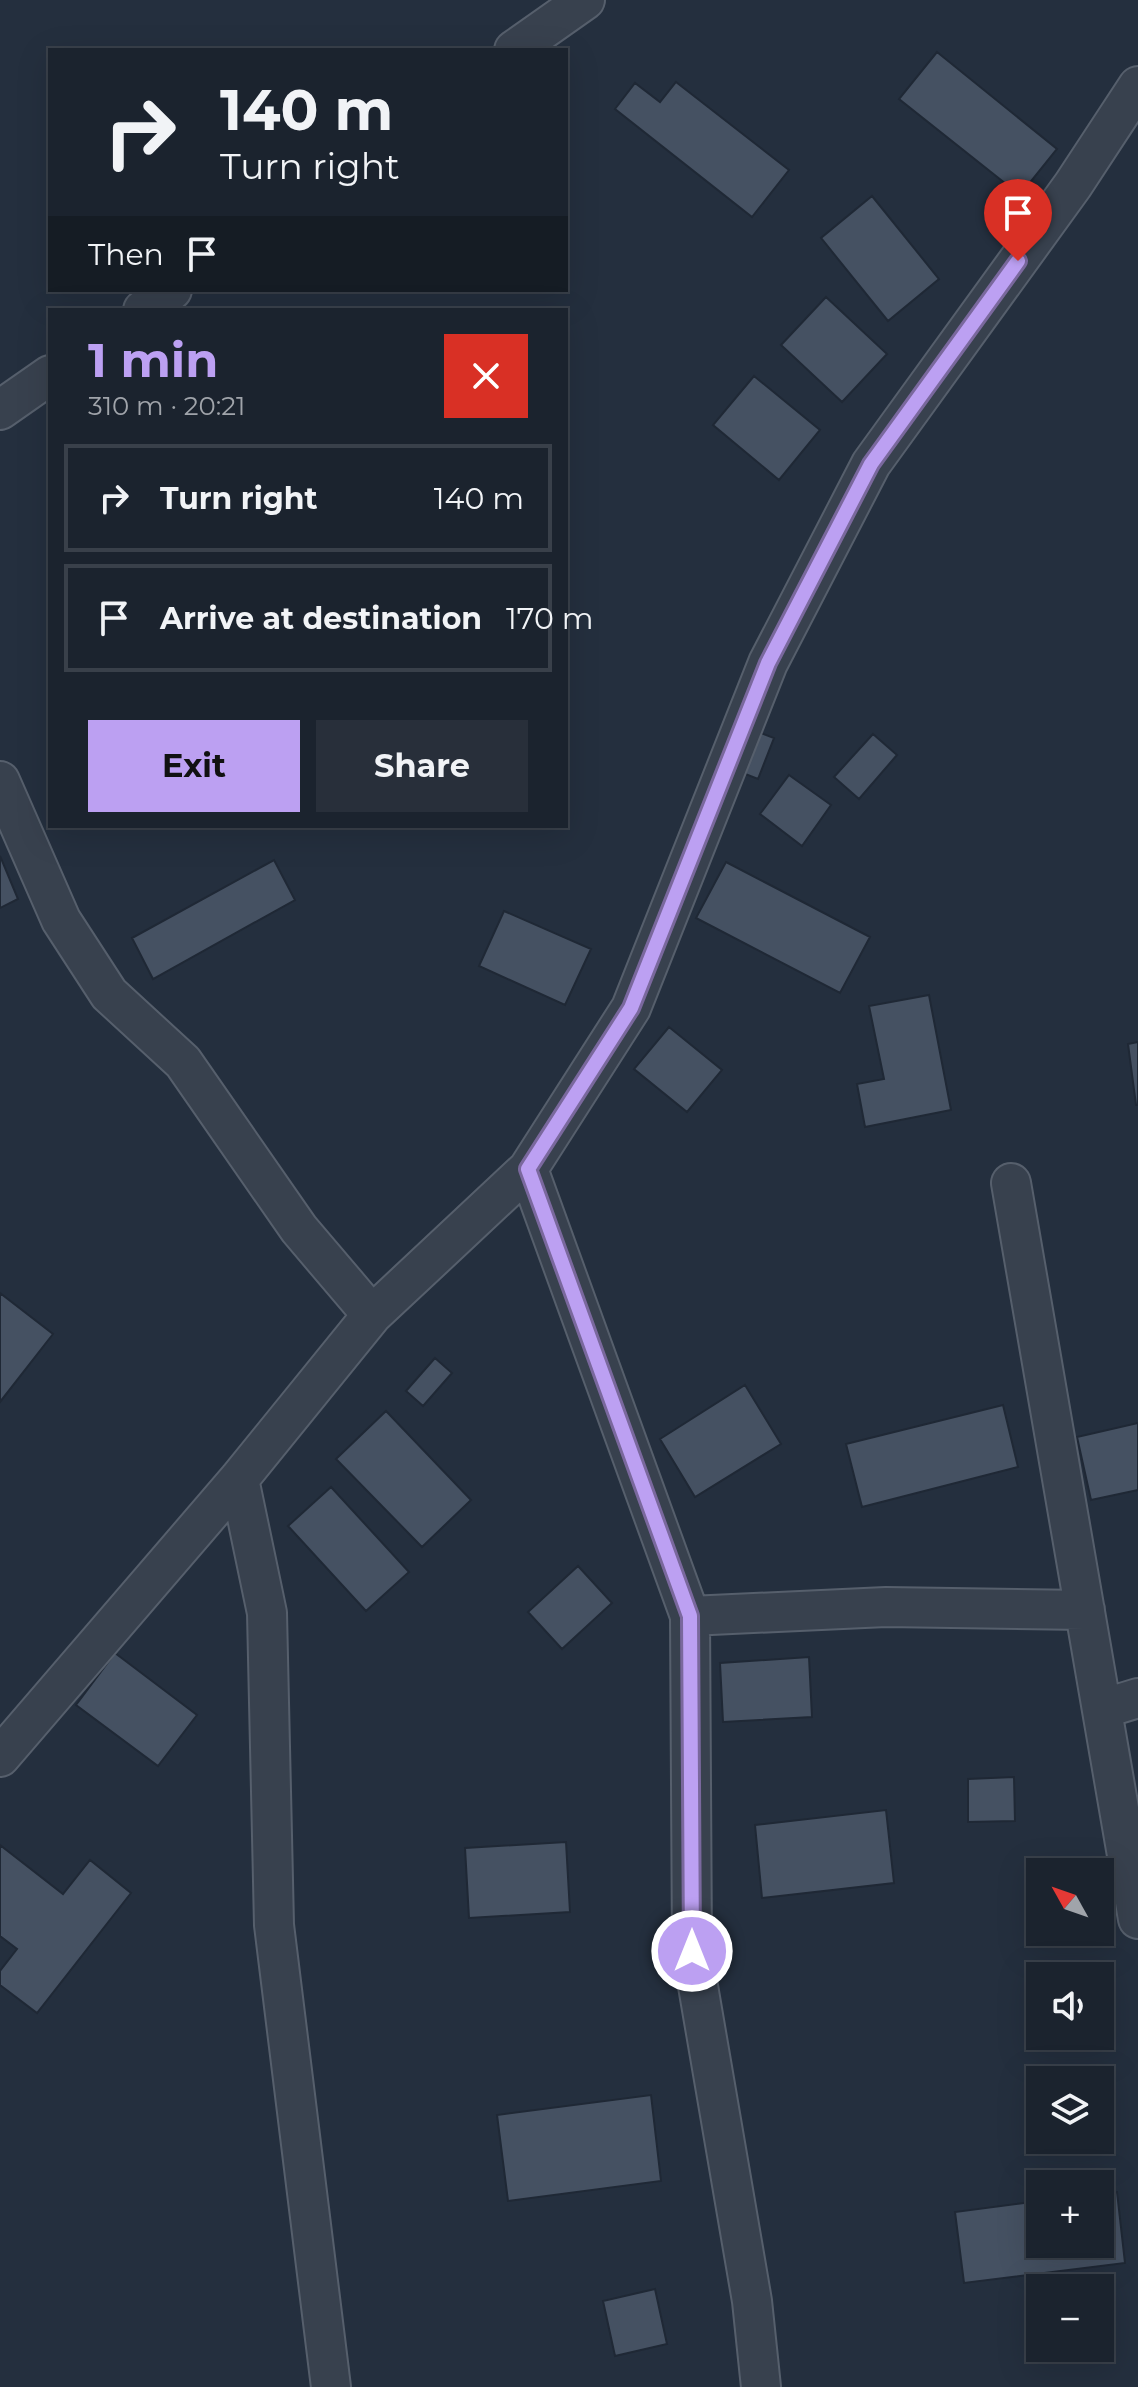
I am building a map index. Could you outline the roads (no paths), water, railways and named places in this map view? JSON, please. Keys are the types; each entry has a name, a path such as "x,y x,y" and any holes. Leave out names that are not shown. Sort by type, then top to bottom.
{"street":[{"path":"517,48 585,0"},
{"path":"0,1757 239,1479 372,1315 528,1169 631,1008 768,663 871,464 1073,185 1138,86"},
{"path":"146,308 169,292"},
{"path":"0,410 48,376"},
{"path":"0,781 61,920 109,994 183,1062 299,1229 372,1315"},
{"path":"528,1169 690,1616 692,1951 752,2301 761,2387"},
{"path":"1011,1183 1138,1919"},
{"path":"239,1479 267,1613 274,1925 331,2387"},
{"path":"690,1616 886,1607 1085,1610"},
{"path":"1102,1709 1138,1698"}]}
